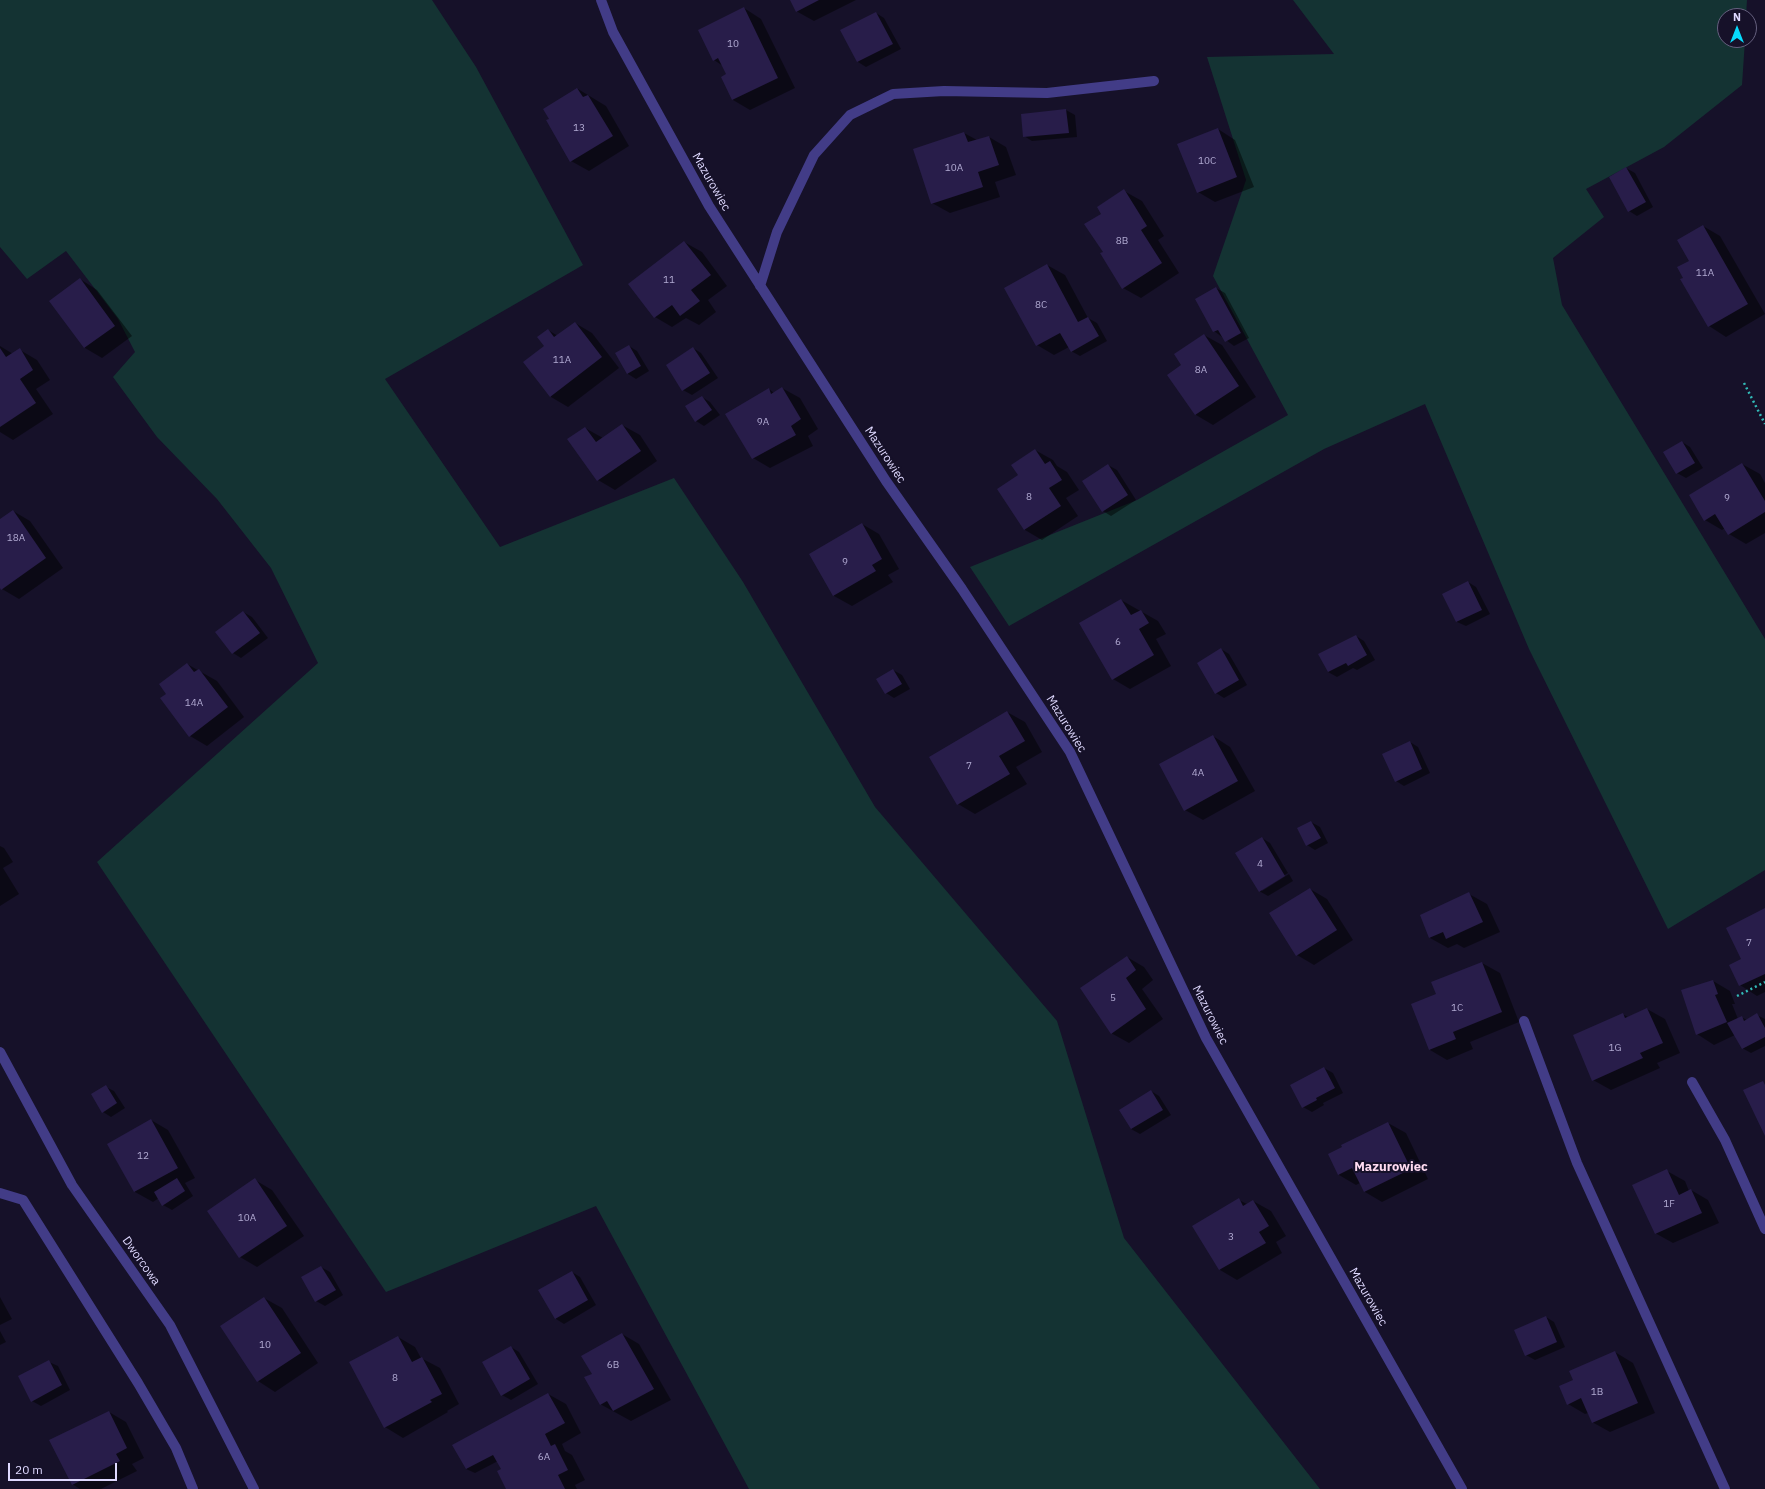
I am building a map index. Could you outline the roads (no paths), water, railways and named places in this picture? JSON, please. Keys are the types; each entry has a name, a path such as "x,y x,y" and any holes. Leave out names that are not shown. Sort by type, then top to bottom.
{"street":[{"name":"Mazurowiec","path":"601,0 613,32 708,206 886,481 962,589 1070,752 1206,1038 1462,1489"},
{"path":"760,286 777,232 814,155 850,115 893,94 944,91 1047,93 1154,81"},
{"path":"1524,1021 1577,1163 1725,1489"},
{"name":"Dworcowa","path":"0,1052 72,1184 170,1325 254,1489"},
{"path":"1692,1082 1725,1140 1765,1229"},
{"path":"0,1193 23,1200 138,1383 176,1448 193,1489"}],"district":[{"name":"Mazurowiec","path":"1391,1167"}]}
